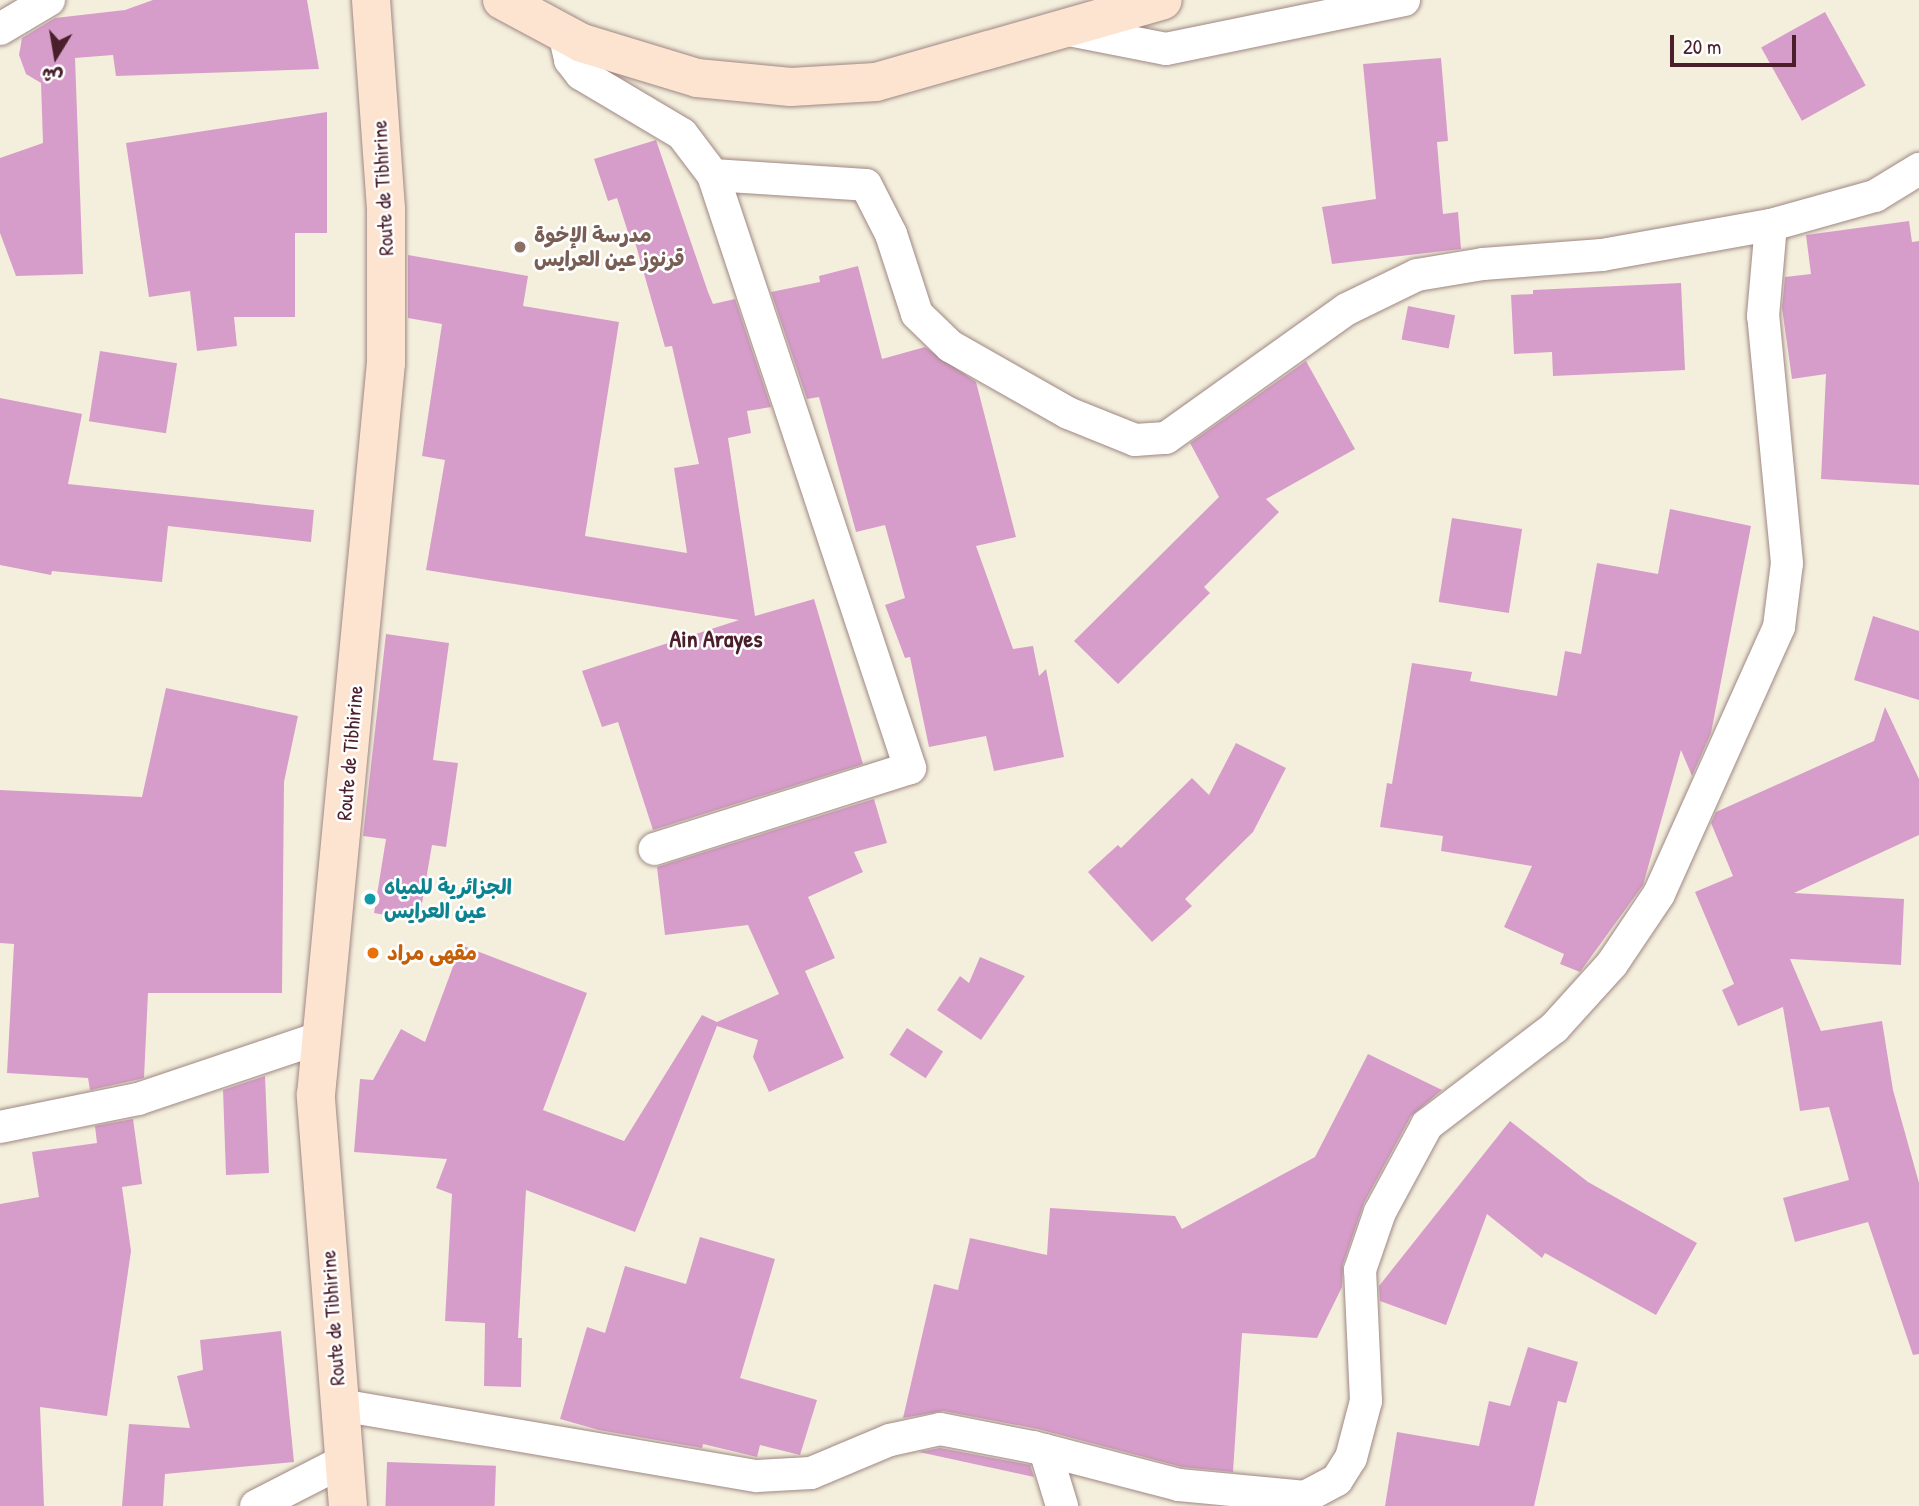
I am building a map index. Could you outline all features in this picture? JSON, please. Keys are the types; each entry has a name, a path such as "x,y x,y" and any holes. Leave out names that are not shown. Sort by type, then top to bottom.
{"street":[{"path":"0,29 49,0"},
{"name":"Route de Tibhirine","path":"348,1506 316,1095 386,363 386,209 372,0"},
{"path":"502,0 582,43 696,78 791,87 876,82 1163,0"},
{"path":"1059,28 1166,49 1404,0"},
{"path":"564,33 570,60 581,74 682,134 713,175 910,768 656,849"},
{"path":"713,175 866,185 891,233 917,314 950,346 1068,413 1135,440 1166,438 1347,309 1417,275 1483,264 1602,255 1771,225 1875,196 1919,169"},
{"path":"340,1405 757,1476 811,1474 890,1440 940,1429 1045,1450 1179,1485 1305,1497 1337,1480 1351,1458 1366,1401 1360,1270 1380,1212 1427,1125 1555,1028 1612,964 1659,894 1779,627 1787,563 1763,316 1771,225"},
{"path":"0,1127 138,1099 321,1037"},
{"path":"1045,1450 1062,1506"},
{"path":"256,1506 344,1461"}],"building":[{"path":"153,0 307,0 319,69 116,76 113,55 75,58 83,274 16,276 0,233 0,158 43,143 41,83 26,74 19,55 22,38 55,18 125,10"},
{"path":"1825,12 1866,85 1802,121 1761,47"},
{"path":"1441,58 1448,141 1437,142 1443,214 1458,212 1461,249 1332,264 1322,207 1376,199 1363,64"},
{"path":"327,112 327,233 295,233 295,317 234,317 237,346 197,351 190,291 149,297 126,143"},
{"path":"656,140 713,304 735,299 771,407 747,411 751,433 728,438 755,616 814,599 863,764 653,830 618,722 602,727 582,671 739,620 426,570 445,460 422,456 442,324 408,318 408,255 528,276 523,306 619,322 585,536 687,553 674,468 699,464 672,346 665,347 633,235 632,245 617,198 608,201 594,159"},
{"path":"1909,221 1912,242 1919,241 1919,485 1821,479 1826,374 1792,379 1782,308 1785,277 1811,274 1806,235"},
{"path":"858,266 882,359 925,347 976,382 1016,537 976,546 1013,649 1033,646 1039,676 1046,669 1064,757 994,771 986,736 929,747 910,657 905,658 885,605 905,598 885,525 856,532 819,397 807,399 771,292 820,282 819,276"},
{"path":"1681,283 1685,370 1553,376 1552,352 1514,354 1511,295 1533,294 1533,290"},
{"path":"1408,306 1455,315 1449,349 1402,339"},
{"path":"100,351 177,363 166,433 89,421"},
{"path":"1306,361 1355,449 1266,499 1279,512 1204,587 1210,593 1118,684 1074,641 1219,497 1190,443"},
{"path":"0,398 82,414 68,484 314,510 311,542 168,526 162,582 52,571 51,575 0,565"},
{"path":"1670,509 1751,526 1711,733 1692,776 1681,750 1643,885 1580,972 1560,964 1564,954 1504,927 1532,866 1441,851 1443,836 1380,827 1387,783 1392,784 1412,663 1472,672 1470,681 1557,696 1565,651 1581,654 1597,563 1658,574"},
{"path":"1452,518 1522,529 1509,613 1439,602"},
{"path":"1873,616 1919,631 1919,700 1854,680"},
{"path":"386,634 449,643 433,760 458,763 446,847 432,845 419,921 374,913 386,839 363,836"},
{"path":"166,688 298,716 284,782 282,993 148,993 144,1078 90,1090 88,1078 7,1073 14,944 0,943 0,790 142,797"},
{"path":"1885,707 1919,779 1919,835 1794,893 1904,899 1901,965 1790,959 1821,1031 1882,1021 1893,1090 1919,1183 1919,1354 1913,1355 1868,1222 1795,1242 1783,1198 1849,1180 1829,1107 1800,1111 1783,1007 1738,1026 1722,990 1734,984 1695,892 1733,876 1711,823 1716,812 1874,741"},
{"path":"1236,743 1286,768 1253,832 1185,899 1192,906 1152,942 1088,872 1118,845 1121,848 1192,778 1209,795"},
{"path":"874,799 887,843 854,852 863,872 808,897 835,958 805,971 844,1058 769,1092 753,1057 758,1040 717,1026 635,1232 526,1190 518,1338 522,1338 521,1387 484,1386 485,1323 445,1321 452,1194 436,1188 447,1159 354,1152 360,1079 373,1080 401,1029 425,1042 461,945 587,993 543,1110 624,1141 702,1015 717,1022 779,994 748,925 665,935 657,867"},
{"path":"980,957 1025,976 981,1040 937,1010 960,976 969,983"},
{"path":"907,1028 943,1051 926,1078 890,1055"},
{"path":"1368,1054 1442,1090 1411,1116 1364,1203 1343,1264 1342,1287 1317,1338 1242,1333 1233,1472 1182,1467 1038,1429 943,1411 903,1418 934,1284 958,1290 970,1238 1047,1255 1050,1208 1175,1216 1182,1229 1315,1157"},
{"path":"265,1076 269,1173 226,1175 223,1090"},
{"path":"133,1119 142,1184 122,1187 131,1251 107,1416 40,1407 44,1506 0,1506 0,1204 39,1197 32,1152 97,1143 95,1126"},
{"path":"1510,1121 1588,1182 1697,1243 1656,1315 1545,1253 1542,1258 1487,1214 1446,1325 1380,1301 1379,1286"},
{"path":"700,1237 775,1259 740,1378 817,1400 800,1455 760,1445 757,1457 703,1444 702,1448 599,1430 560,1419 587,1327 605,1333 625,1266 686,1284"},
{"path":"281,1331 294,1462 165,1474 163,1506 122,1506 129,1424 190,1428 177,1376 203,1370 200,1340"},
{"path":"1528,1347 1578,1362 1566,1403 1558,1401 1534,1506 1385,1506 1397,1432 1479,1446 1489,1401 1510,1406"},
{"path":"940,1448 1030,1465 1034,1477 919,1452"},
{"path":"387,1462 496,1466 495,1506 385,1506"}],"place":[{"name":"مدرسة الإخوة قرنوز عين العرايس","path":"520,247"},
{"name":"الجزائرية للمياه عين العرايس","path":"370,899"},
{"name":"مقهى مراد","path":"373,953"}],"district":[{"name":"Ain Arayes","path":"716,639"}]}
